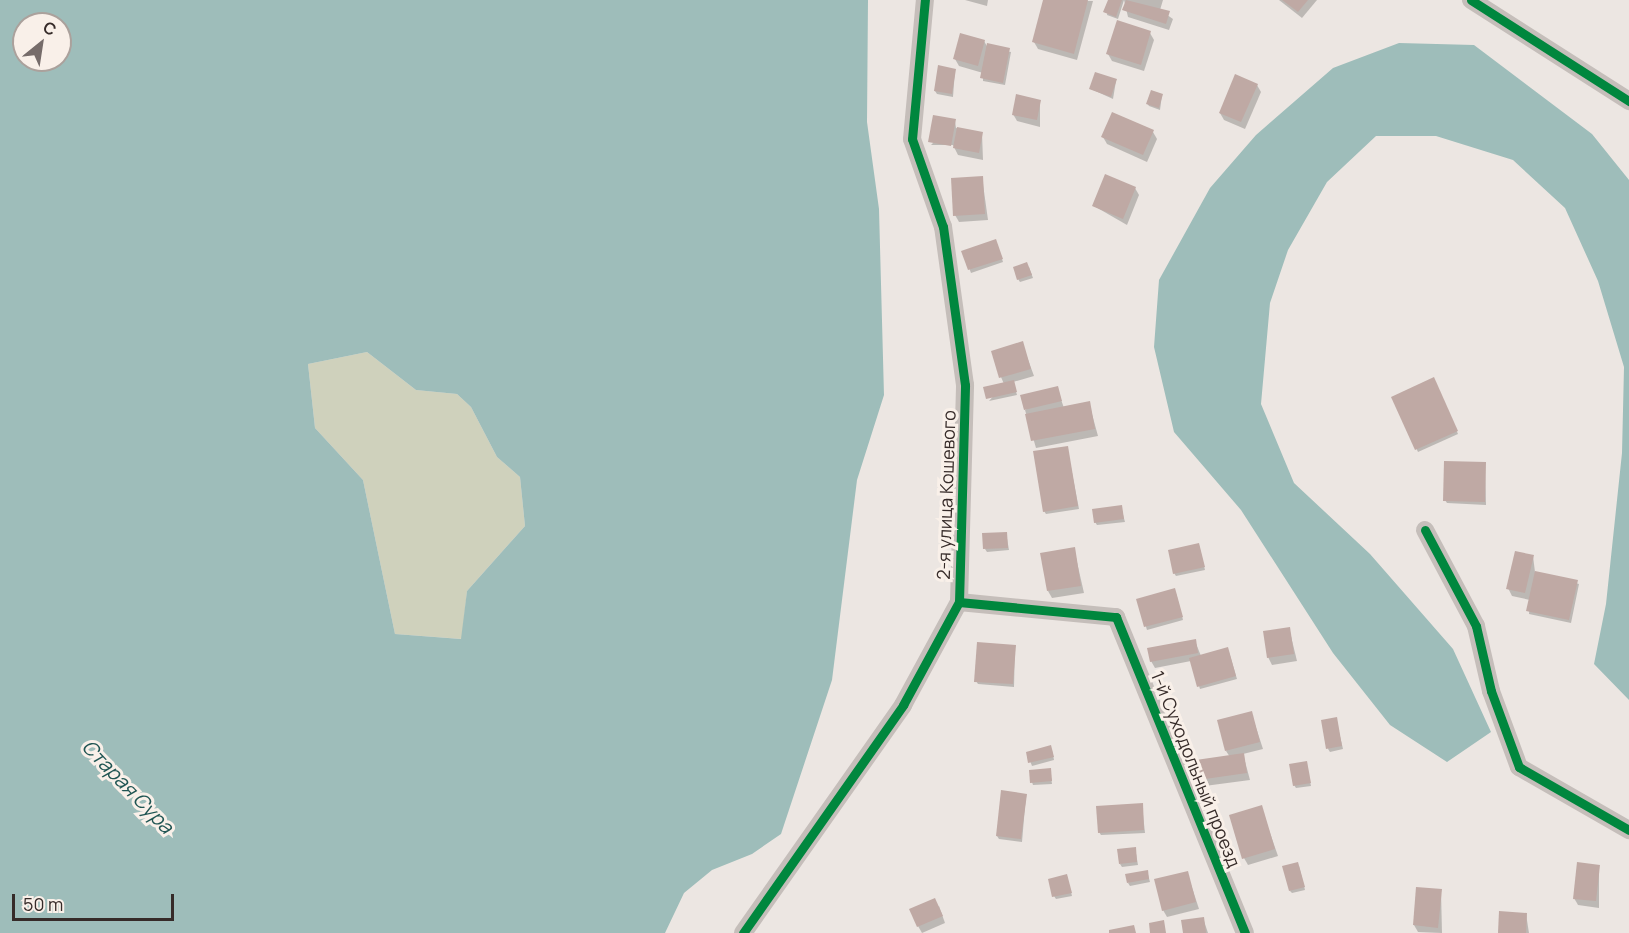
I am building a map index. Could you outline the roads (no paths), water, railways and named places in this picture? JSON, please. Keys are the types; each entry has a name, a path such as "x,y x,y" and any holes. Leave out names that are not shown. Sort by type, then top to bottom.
{"street":[{"name":"2-я улица Кошевого","path":"743,933 903,705 959,602 965,385 943,227 912,139 925,0"},
{"path":"1471,0 1629,101"},
{"path":"1425,530 1476,626 1491,691 1519,767 1629,830"},
{"name":"1-й Суходольный проезд","path":"959,602 1116,617 1245,933"}],"water":[{"name":"Старая Сура","path":"0,0 868,0 867,122 879,209 884,395 857,480 832,680 781,834 752,854 712,870 684,893 665,933 0,933","holes":["367,352 416,390 457,394 471,407 497,457 520,477 525,526 467,591 461,639 395,634 363,480 315,428 308,364"]},
{"path":"1399,43 1474,45 1592,134 1629,180 1629,700 1594,664 1606,604 1622,453 1624,367 1598,281 1565,208 1513,160 1436,136 1376,136 1327,182 1288,250 1270,303 1261,404 1294,483 1370,554 1453,649 1491,732 1447,762 1390,725 1333,653 1241,510 1174,432 1154,347 1159,280 1210,188 1256,135 1333,68"}]}
